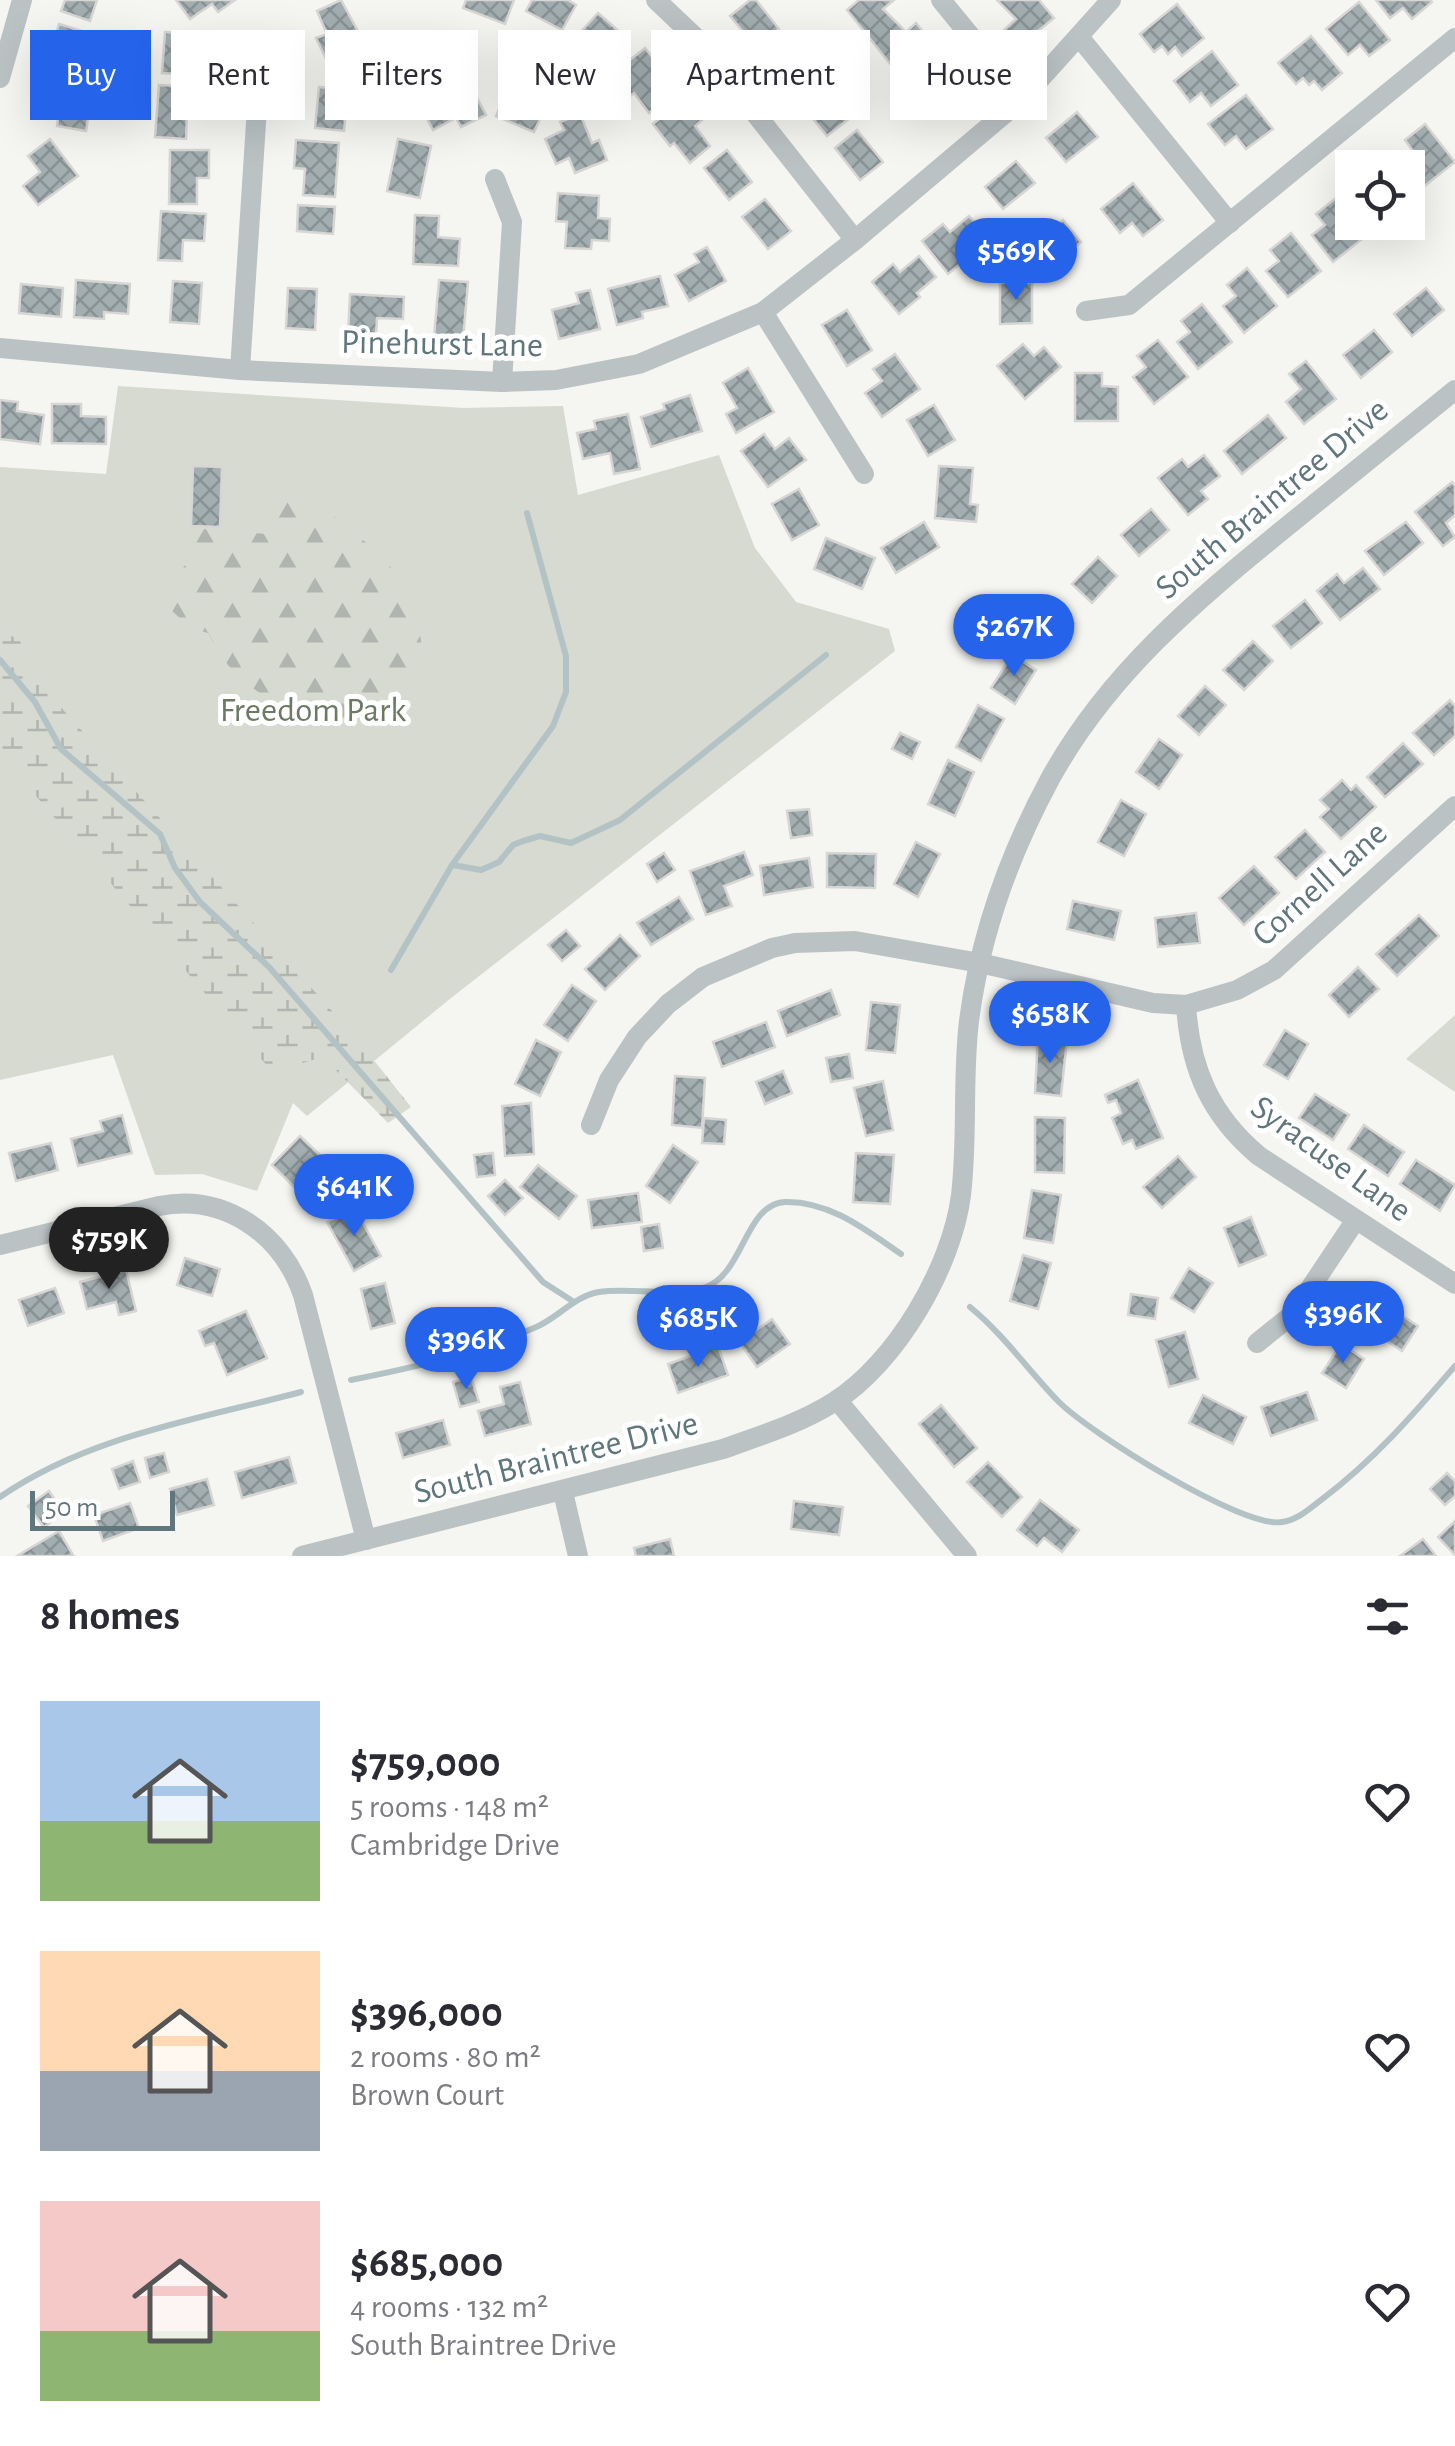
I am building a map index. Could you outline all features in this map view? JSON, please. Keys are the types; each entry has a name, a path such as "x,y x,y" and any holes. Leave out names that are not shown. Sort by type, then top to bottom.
{"street":[{"path":"0,78 22,0"},
{"path":"656,0 696,38 855,240"},
{"path":"941,0 966,30"},
{"name":"Pinehurst Lane","path":"1047,72 1111,0"},
{"path":"1080,38 1230,223"},
{"path":"1086,311 1128,305 1455,38"},
{"path":"240,370 256,120"},
{"name":"Pinehurst Lane","path":"0,348 240,370 502,382 556,380 639,364 762,312 855,240 996,120"},
{"path":"496,179 512,222 502,382"},
{"path":"762,312 864,474"},
{"name":"South Braintree Drive","path":"302,1556 724,1449 785,1429 837,1400 867,1373 926,1298 950,1244 961,1195 966,1051 980,963 1008,866 1061,761 1112,686 1166,628 1455,390"},
{"name":"Cornell Lane","path":"590,1125 609,1080 637,1038 668,1004 703,976 772,948 855,940 980,963 1153,1003 1186,1005 1237,990 1274,970 1455,806"},
{"name":"Syracuse Lane","path":"1186,1005 1192,1059 1207,1096 1230,1130 1259,1156 1455,1284"},
{"path":"0,1246 184,1202 216,1207 266,1234 290,1264 303,1296 366,1540"},
{"path":"1258,1343 1293,1314 1355,1220"},
{"path":"837,1400 967,1556"},
{"path":"562,1492 578,1556"}],"green space":[{"name":"Freedom Park","path":"118,386 464,408 563,406 578,495 719,455 755,548 796,602 889,629 895,651 451,998 307,1116 293,1103 257,1191 202,1174 155,1175 113,1055 0,1080 0,467 106,474"},
{"path":"275,478 358,536 388,564 408,592 422,648 420,681 398,711 377,721 327,721 277,703 233,671 208,633 191,628 172,611 170,586 188,561 177,527 267,534"},
{"path":"0,629 20,641 33,676 357,1039 411,1107 388,1123 323,1057 278,1070 269,1068 0,754"},
{"path":"1455,1015 1455,1092 1406,1059"}],"building":[{"path":"65,0 97,0 90,21 61,11"},
{"path":"176,0 235,0 218,12 212,4 190,19"},
{"path":"341,0 357,30 325,30 317,11"},
{"path":"466,0 514,0 505,24 463,8"},
{"path":"532,0 568,0 576,5 562,30 526,11"},
{"path":"750,0 756,0 779,29 742,30 730,16"},
{"path":"859,0 894,0 883,9 904,30 890,30 890,64 870,39 870,30 863,30 847,10"},
{"path":"997,0 1039,0 1054,18 1039,30 1004,30 1016,19"},
{"path":"1376,0 1432,2 1412,19 1403,8 1390,18"},
{"path":"1359,2 1390,40 1369,56 1360,45 1348,55 1326,29"},
{"path":"1177,4 1204,38 1182,56 1175,47 1168,54 1162,46 1154,52 1140,34"},
{"path":"598,13 618,30 583,30"},
{"path":"59,24 79,30 57,30"},
{"path":"165,32 171,32 171,74 162,73"},
{"path":"325,35 325,57 316,38"},
{"path":"1311,36 1342,73 1322,90 1314,81 1309,85 1303,78 1296,84 1278,63"},
{"path":"645,48 651,56 649,113 634,93 631,95 631,59"},
{"path":"1212,51 1238,85 1211,106 1201,93 1190,102 1174,81"},
{"path":"159,85 171,86 171,120 187,120 186,139 155,137"},
{"path":"319,87 325,88 325,120 345,120 344,131 315,128"},
{"path":"1246,95 1273,129 1246,149 1236,136 1225,145 1208,124"},
{"path":"478,100 486,115 478,119"},
{"path":"1077,112 1098,137 1066,162 1046,138"},
{"path":"58,120 88,120 86,131 57,126"},
{"path":"428,120 452,120 433,130"},
{"path":"457,120 476,120 461,127"},
{"path":"506,120 539,120 534,132"},
{"path":"582,120 592,143 599,140 607,160 575,173 569,158 556,164 545,139 564,130 560,122"},
{"path":"658,120 702,120 695,126 710,146 690,163 653,124"},
{"path":"814,120 847,120 827,136"},
{"path":"1425,124 1455,162 1425,186 1425,150 1412,150 1405,140"},
{"path":"857,130 883,162 860,180 835,148"},
{"path":"50,139 78,176 38,205 23,186 40,172 28,156"},
{"path":"398,139 431,146 420,198 387,191"},
{"path":"296,140 339,143 335,197 303,195 305,169 294,168"},
{"path":"170,150 209,150 209,178 197,178 197,204 169,204"},
{"path":"727,150 752,182 729,200 704,168"},
{"path":"1016,161 1035,183 1003,209 985,187"},
{"path":"1133,183 1163,220 1143,236 1132,223 1120,233 1101,209"},
{"path":"558,193 599,196 598,218 610,219 609,241 592,240 591,249 565,248 567,222 556,221"},
{"path":"765,199 791,231 768,249 742,217"},
{"path":"1335,199 1335,240 1361,240 1333,262 1312,235 1325,225 1316,214"},
{"path":"298,205 335,207 333,234 297,231"},
{"path":"161,211 206,214 204,241 183,240 182,261 158,260"},
{"path":"415,215 439,216 438,237 460,239 458,266 413,264"},
{"path":"969,216 986,236 948,274 922,241 943,224 950,232"},
{"path":"1063,220 1081,242 1050,268 1032,246"},
{"path":"1291,233 1321,271 1288,297 1266,271 1279,261 1270,250"},
{"path":"707,247 726,281 689,301 675,275 699,262 694,254"},
{"path":"919,256 936,277 899,314 872,282 893,264 900,272"},
{"path":"1247,268 1277,306 1244,333 1223,306 1236,296 1227,285"},
{"path":"660,276 668,306 642,312 643,318 617,325 608,289"},
{"path":"76,280 130,284 128,314 104,312 104,319 74,317"},
{"path":"439,280 468,282 463,340 434,337"},
{"path":"173,281 202,283 199,324 170,322"},
{"path":"1000,283 1032,283 1032,323 1000,324"},
{"path":"21,284 63,288 61,317 19,313"},
{"path":"288,288 317,289 315,330 286,328"},
{"path":"1426,288 1444,310 1412,336 1394,314"},
{"path":"590,290 600,329 559,339 552,310 579,303 576,293"},
{"path":"350,294 404,297 403,319 377,318 376,335 348,333"},
{"path":"1202,304 1232,342 1198,369 1177,342 1190,332 1181,321"},
{"path":"847,310 872,350 847,366 822,325"},
{"path":"1374,330 1392,352 1361,378 1343,355"},
{"path":"1158,340 1188,377 1154,404 1133,377 1146,367 1137,356"},
{"path":"1023,344 1034,356 1044,347 1061,367 1025,399 997,366"},
{"path":"895,354 920,389 882,417 865,393 882,381 873,369"},
{"path":"1306,361 1336,399 1304,424 1286,402 1301,389 1289,374"},
{"path":"748,368 774,412 736,433 726,414 737,408 723,383"},
{"path":"1075,373 1102,373 1102,386 1118,387 1118,421 1075,421"},
{"path":"690,395 702,431 651,447 641,417"},
{"path":"0,400 18,402 17,411 44,415 40,444 0,439"},
{"path":"52,404 81,404 81,416 106,417 106,444 52,443"},
{"path":"934,405 955,440 928,456 907,420"},
{"path":"628,414 640,469 614,474 610,453 583,459 577,433 596,429 594,421"},
{"path":"1268,415 1286,438 1242,474 1224,451"},
{"path":"764,434 775,449 789,438 806,460 768,487 741,451"},
{"path":"1204,455 1220,476 1201,491 1208,499 1188,515 1158,478 1182,459 1188,467"},
{"path":"193,466 222,467 220,527 191,526"},
{"path":"939,466 973,468 970,504 978,505 976,522 935,518"},
{"path":"1452,482 1455,515 1446,523 1455,537 1443,546 1415,512"},
{"path":"799,489 819,525 792,540 772,504"},
{"path":"1151,509 1169,530 1139,556 1121,535"},
{"path":"924,522 939,547 896,573 881,548"},
{"path":"1406,522 1423,543 1384,575 1365,551"},
{"path":"826,538 875,558 862,589 814,569"},
{"path":"1098,557 1117,576 1092,603 1072,584"},
{"path":"1363,568 1380,589 1340,620 1317,591 1337,574 1344,583"},
{"path":"1305,600 1322,623 1291,648 1273,626"},
{"path":"1052,604 1074,623 1047,653 1026,635"},
{"path":"1253,641 1273,661 1244,690 1223,670"},
{"path":"1012,655 1036,670 1015,704 991,688"},
{"path":"1205,686 1226,705 1199,735 1178,716"},
{"path":"1450,700 1455,706 1455,736 1434,755 1413,733"},
{"path":"978,705 1004,719 981,761 956,747"},
{"path":"900,733 920,742 912,759 892,749"},
{"path":"1159,739 1182,755 1159,789 1136,772"},
{"path":"1403,743 1423,764 1385,797 1367,777"},
{"path":"948,760 974,772 955,816 928,804"},
{"path":"1342,780 1351,790 1356,785 1376,807 1341,839 1320,817 1329,809 1320,800"},
{"path":"1121,800 1146,814 1124,856 1098,842"},
{"path":"809,809 812,835 791,838 787,811"},
{"path":"1305,830 1325,852 1296,879 1275,857"},
{"path":"916,842 940,854 918,897 894,884"},
{"path":"744,852 753,875 724,886 732,906 706,915 690,871"},
{"path":"664,853 675,870 657,882 647,864"},
{"path":"827,853 876,854 875,888 827,887"},
{"path":"809,858 813,887 764,895 760,866"},
{"path":"1254,866 1279,893 1244,925 1219,898"},
{"path":"679,897 693,919 651,945 637,923"},
{"path":"1073,901 1121,911 1114,940 1067,929"},
{"path":"1196,913 1200,943 1158,947 1155,918"},
{"path":"1419,915 1439,936 1397,976 1376,954"},
{"path":"566,930 580,946 562,961 548,945"},
{"path":"620,935 640,956 605,990 585,969"},
{"path":"1358,967 1379,989 1349,1017 1329,995"},
{"path":"572,985 596,1001 568,1041 544,1025"},
{"path":"831,990 840,1015 787,1036 778,1011"},
{"path":"871,1002 900,1005 895,1053 866,1050"},
{"path":"766,1022 775,1047 722,1067 713,1042"},
{"path":"1285,1030 1308,1044 1288,1079 1264,1065"},
{"path":"1038,1036 1067,1040 1061,1096 1035,1093"},
{"path":"536,1040 561,1052 540,1096 515,1084"},
{"path":"849,1054 853,1078 831,1082 826,1058"},
{"path":"783,1071 792,1093 765,1104 756,1082"},
{"path":"675,1076 705,1078 702,1128 672,1125"},
{"path":"1138,1080 1163,1138 1136,1149 1132,1140 1123,1144 1112,1118 1121,1113 1116,1100 1108,1103 1105,1095"},
{"path":"883,1081 893,1130 866,1136 854,1088"},
{"path":"1315,1094 1349,1115 1333,1140 1299,1118"},
{"path":"531,1103 534,1154 505,1156 502,1106"},
{"path":"122,1115 132,1153 78,1166 71,1139 103,1131 100,1121"},
{"path":"1035,1117 1065,1118 1064,1173 1035,1172"},
{"path":"704,1118 726,1120 724,1144 702,1143"},
{"path":"1364,1125 1404,1152 1388,1176 1348,1149"},
{"path":"300,1136 340,1174 311,1204 272,1165"},
{"path":"51,1143 58,1170 16,1181 9,1153"},
{"path":"673,1145 698,1162 670,1203 646,1186"},
{"path":"493,1153 495,1175 477,1177 474,1155"},
{"path":"856,1153 894,1155 890,1204 853,1202"},
{"path":"1178,1156 1196,1177 1162,1208 1143,1187"},
{"path":"1416,1160 1455,1185 1440,1211 1400,1184"},
{"path":"538,1165 577,1196 559,1219 520,1187"},
{"path":"505,1180 523,1198 505,1215 488,1196"},
{"path":"1032,1190 1061,1195 1053,1243 1024,1238"},
{"path":"638,1193 642,1222 592,1228 588,1200"},
{"path":"354,1207 381,1256 354,1271 327,1222"},
{"path":"1251,1217 1266,1255 1239,1266 1224,1228"},
{"path":"659,1224 663,1248 644,1251 641,1227"},
{"path":"1023,1255 1051,1263 1038,1309 1010,1301"},
{"path":"185,1258 220,1269 212,1296 177,1285"},
{"path":"1189,1268 1213,1283 1194,1312 1171,1298"},
{"path":"126,1270 136,1311 119,1315 116,1302 87,1309 80,1282"},
{"path":"385,1283 395,1323 371,1329 361,1289"},
{"path":"55,1288 64,1313 28,1326 19,1300"},
{"path":"1131,1294 1158,1298 1155,1319 1128,1315"},
{"path":"1371,1295 1418,1326 1402,1351 1355,1320"},
{"path":"246,1311 267,1358 227,1375 214,1343 205,1346 199,1331"},
{"path":"772,1319 790,1344 757,1367 739,1342"},
{"path":"1185,1332 1198,1379 1169,1387 1156,1340"},
{"path":"1341,1344 1364,1359 1346,1388 1322,1373"},
{"path":"718,1346 728,1375 678,1393 668,1364"},
{"path":"471,1377 479,1402 460,1407 453,1382"},
{"path":"520,1382 531,1424 485,1436 478,1411 504,1404 500,1387"},
{"path":"1307,1392 1317,1420 1271,1436 1261,1407"},
{"path":"1203,1395 1246,1417 1233,1444 1189,1423"},
{"path":"941,1405 977,1448 954,1467 919,1424"},
{"path":"443,1420 450,1445 403,1458 396,1433"},
{"path":"164,1453 169,1472 150,1478 145,1458"},
{"path":"289,1457 296,1483 242,1498 235,1472"},
{"path":"133,1461 140,1482 119,1489 112,1469"},
{"path":"988,1462 1022,1497 1002,1517 967,1482"},
{"path":"1447,1473 1455,1481 1455,1496 1445,1505 1430,1489"},
{"path":"207,1479 214,1505 177,1515 170,1489"},
{"path":"49,1491 64,1513 44,1527 28,1506"},
{"path":"1040,1500 1079,1530 1062,1552 1044,1538 1037,1546 1017,1530"},
{"path":"794,1501 843,1507 839,1535 791,1529"},
{"path":"130,1503 139,1528 103,1541 94,1515"},
{"path":"1455,1521 1455,1555 1438,1537"},
{"path":"59,1531 73,1555 17,1556"},
{"path":"670,1539 674,1556 636,1556 634,1548"},
{"path":"1423,1539 1436,1556 1400,1556"}],"waterway":[{"path":"391,970 452,865 553,726 566,692 566,656 527,513"},
{"path":"453,865 481,870 499,862 513,845 523,841 540,836 571,843 620,820 826,655"},
{"path":"0,660 35,702 61,749 160,834 175,868 200,902 269,967 543,1282 574,1302"},
{"path":"351,1380 489,1345 542,1324 590,1294 681,1292 706,1287 729,1268 761,1214 785,1202 832,1212 901,1254"},
{"path":"970,1307 1058,1401 1100,1434 1202,1495 1262,1520 1293,1519 1340,1485 1392,1436 1455,1366"},
{"path":"0,1497 34,1476 107,1444 301,1392"}]}
